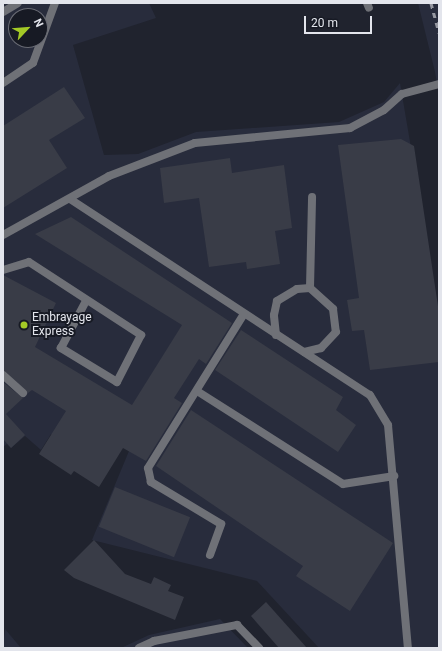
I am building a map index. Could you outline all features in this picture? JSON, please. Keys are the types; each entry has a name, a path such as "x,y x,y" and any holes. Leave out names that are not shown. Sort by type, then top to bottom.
{"lane":[{"path":"3,12 18,3"},
{"path":"3,83 33,63 55,3"},
{"path":"3,235 109,176 195,143 350,128 384,110 402,94 439,84"},
{"path":"310,288 312,197"},
{"path":"70,198 276,336 304,352 370,395 388,424 394,476 408,648"},
{"path":"3,270 29,262 86,301 141,335 117,382 61,348 86,301"},
{"path":"276,336 274,315 277,301 297,289 310,288 333,309 336,332 321,348 304,352"},
{"path":"210,555 221,524 151,482 148,468 244,314"},
{"path":"3,375 23,393"},
{"path":"197,391 343,484 394,476"},
{"path":"139,648 154,641 237,625 259,648"}],"shaded area":[{"path":"3,3 149,3 156,18 73,45 104,155 138,154 196,132 339,122 384,102 400,83 439,312 439,648 319,648 257,581 92,540 129,451 110,439 51,434 41,450 25,436 11,448 7,444 3,447"},
{"path":"418,3 439,3 439,95 435,72"},
{"path":"220,619 248,648 121,648 149,635"},
{"path":"5,629 21,648 3,648"}],"building":[{"path":"64,87 85,118 49,140 67,168 3,208 3,126"},
{"path":"401,139 414,146 439,313 439,362 370,370 364,330 352,331 347,300 359,298 338,145"},
{"path":"230,158 232,173 284,165 292,228 275,231 280,264 247,269 246,262 209,267 199,198 164,203 160,168"},
{"path":"71,217 232,323 206,364 199,359 174,398 182,403 146,461 123,448 99,487 74,471 71,475 39,454 66,411 32,390 28,393 3,370 3,275 56,303 35,347 132,405 182,325 35,234"},
{"path":"241,330 343,397 336,410 356,425 338,452 215,370"},
{"path":"3,382 23,398 6,414 25,435 11,448 3,439"},
{"path":"191,410 393,543 350,611 296,576 303,566 156,466"},
{"path":"115,487 190,517 174,557 99,527"},
{"path":"94,540 125,574 151,584 154,577 171,585 168,591 184,597 175,620 74,578 64,570"},
{"path":"266,602 307,648 279,648 251,616"}],"railway":[{"path":"431,3 439,33"}],"place":[{"name":"Embrayage Express","path":"24,325"}]}
